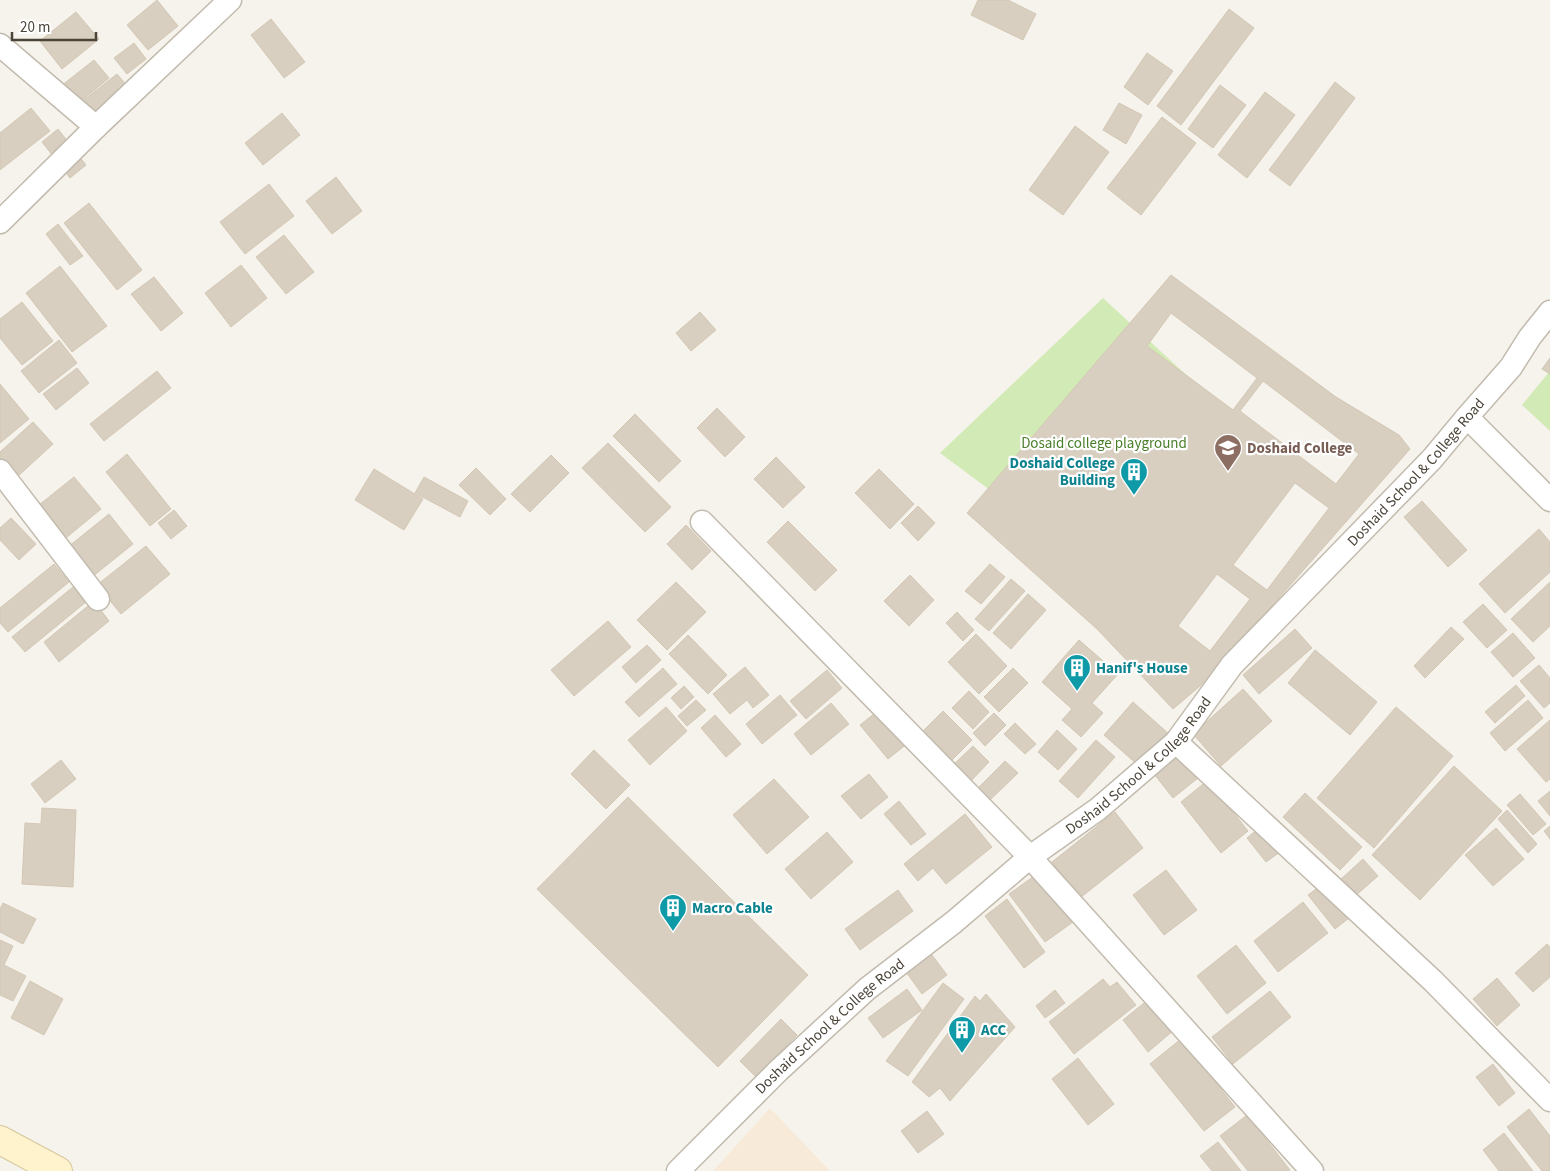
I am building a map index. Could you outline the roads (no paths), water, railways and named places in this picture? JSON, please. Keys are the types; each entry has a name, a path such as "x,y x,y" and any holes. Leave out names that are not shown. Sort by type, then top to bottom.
{"main road":[{"path":"0,1140 58,1171"}],"street":[{"path":"0,222 96,127 230,0"},
{"path":"0,45 96,127"},
{"name":"Doshaid School & College Road","path":"678,1171 779,1070 867,989 954,922 1030,857 1098,809 1176,742 1232,665 1432,459 1511,367 1530,337 1550,312"},
{"path":"1467,416 1550,500"},
{"path":"0,471 98,599"},
{"path":"702,522 1030,857 1312,1171"},
{"path":"1176,742 1433,981 1550,1100"}],"place":[{"name":"Doshaid College","path":"1228,472"},
{"name":"Doshaid College Building","path":"1134,496"},
{"name":"Hanif's House","path":"1077,692"},
{"name":"Macro Cable","path":"673,932"},
{"name":"ACC","path":"962,1054"}],"park label":[{"name":"Dosaid college playground","path":"1104,443"}]}
